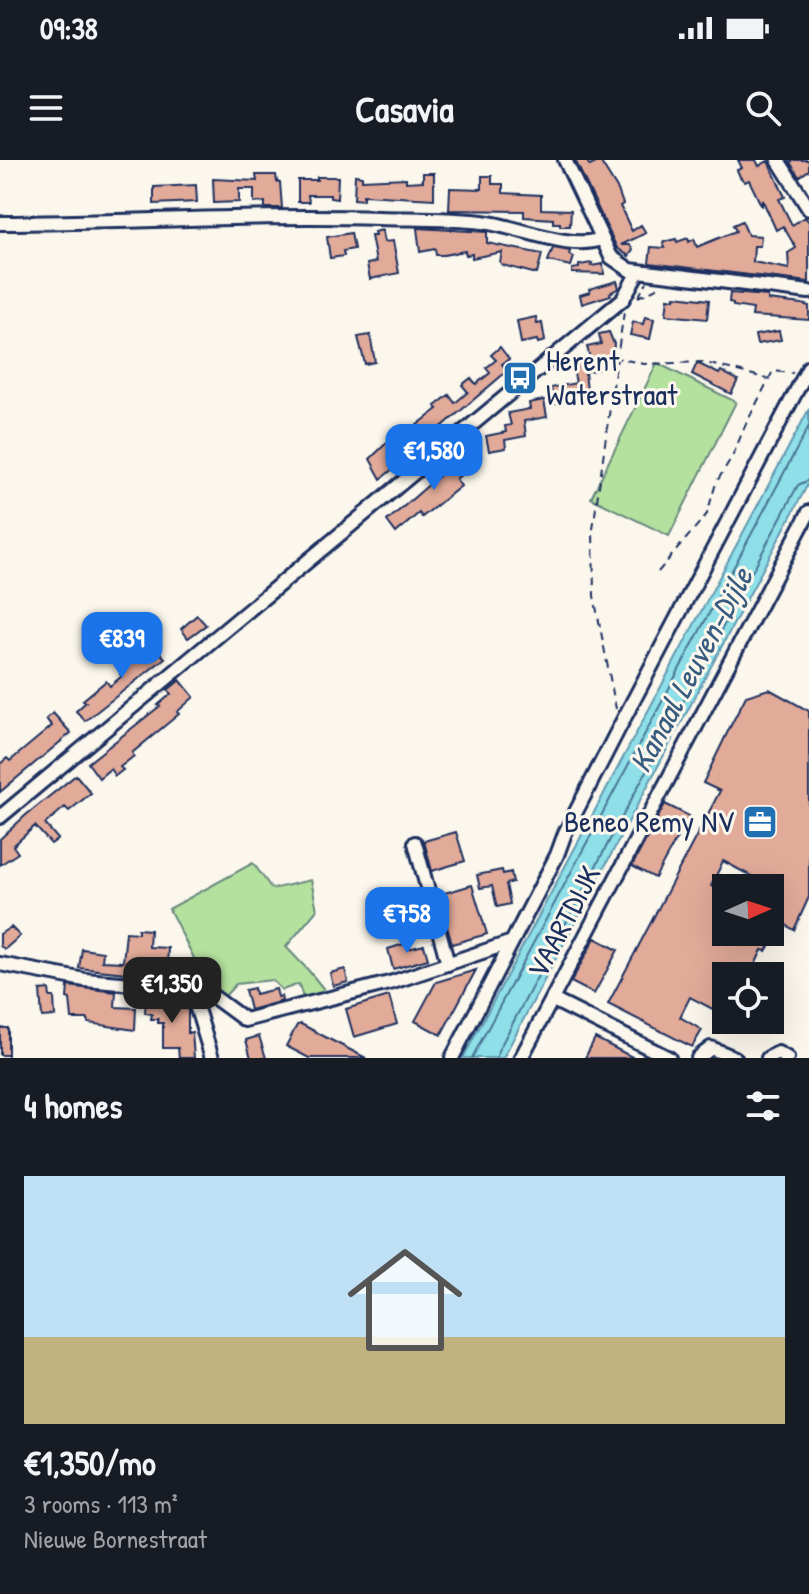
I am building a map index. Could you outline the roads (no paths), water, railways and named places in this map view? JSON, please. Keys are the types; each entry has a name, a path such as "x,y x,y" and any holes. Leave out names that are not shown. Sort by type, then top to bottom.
{"street":[{"path":"565,160 611,257 630,270 809,292"},
{"path":"778,160 809,209"},
{"path":"0,223 345,217 479,221 580,244 601,239"},
{"path":"0,817 623,299 638,272"},
{"path":"452,1058 620,726 808,369"},
{"name":"VAARTDIJK","path":"521,1058 809,512"},
{"path":"415,843 423,896 448,964"},
{"path":"0,964 85,980 191,989 211,995 245,1020 393,982 512,942"},
{"path":"191,989 212,1058"},
{"path":"553,1000 669,1058"},
{"path":"698,1058 711,1048 735,1058"},
{"path":"768,1058 778,1053 787,1058"}],"water":[{"name":"Kanaal Leuven-Dijle","path":"809,409 809,482 503,1058 463,1058"}],"place":[{"name":"Herent Waterstraat","path":"520,378"},
{"name":"Beneo Remy NV","path":"760,822"}]}
